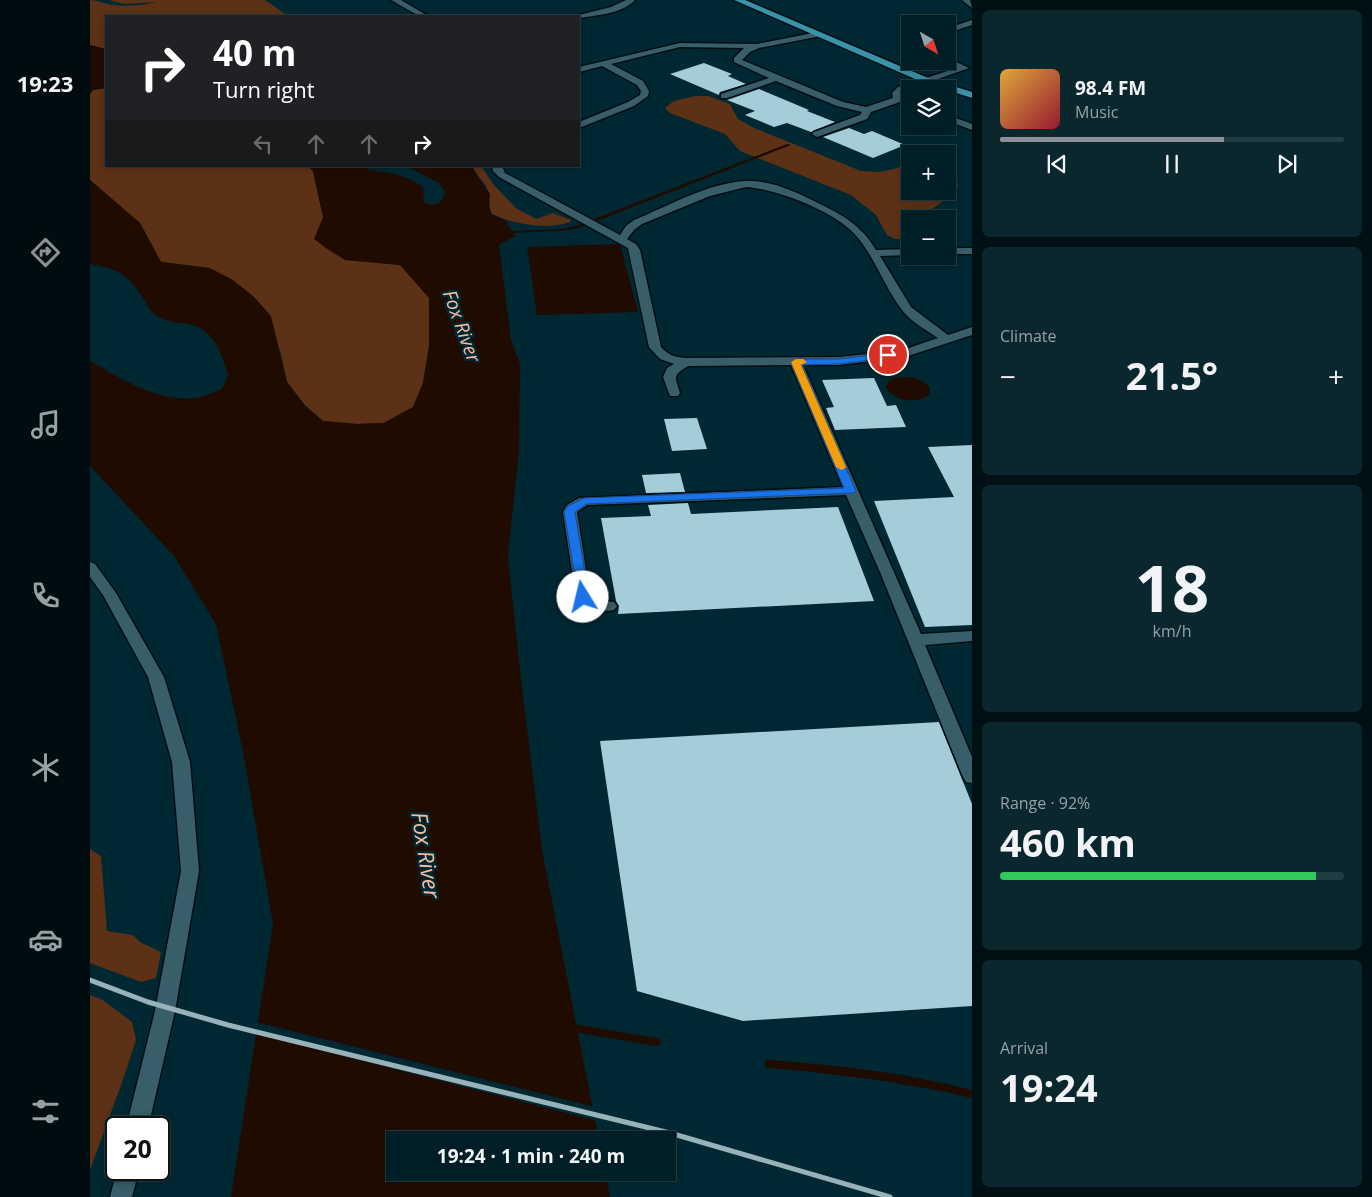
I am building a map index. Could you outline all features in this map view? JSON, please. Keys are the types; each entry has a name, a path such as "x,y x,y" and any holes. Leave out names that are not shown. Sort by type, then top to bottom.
{"main road":[{"path":"738,0 925,80"},
{"path":"956,89 972,95"},
{"path":"956,97 972,104"}],"street":[{"path":"395,0 422,15"},
{"path":"580,16 614,8 631,0"},
{"path":"966,0 972,6"},
{"path":"956,29 972,22"},
{"path":"818,34 757,46 747,50 737,60 840,104 867,110 899,99 896,96 896,92 901,89"},
{"path":"580,69 680,45 757,46"},
{"path":"580,125 631,104 644,96 645,91 640,83 603,63"},
{"path":"956,64 968,69"},
{"path":"925,80 968,69"},
{"path":"724,96 777,78"},
{"path":"817,134 864,117 867,110"},
{"path":"956,121 972,126"},
{"path":"497,167 502,175 604,232 622,239 635,250 655,346 661,356 667,359 685,362 839,361 905,353 972,331"},
{"path":"622,239 630,228 638,222 729,186 748,184 785,191 851,224 864,234 873,253 907,309 947,340"},
{"path":"956,251 972,251"},
{"path":"873,253 901,252"},
{"path":"674,393 669,377 671,371 685,362"},
{"path":"796,362 972,777"},
{"path":"609,606 586,602 583,597 570,512 572,508 584,501 851,491"},
{"path":"90,567 109,593 156,677 181,762 190,871 165,1010 141,1116"},
{"path":"915,640 972,636"},
{"path":"121,1197 125,1181"}],"shaded area":[{"path":"90,0 124,6 157,2 124,4 109,0 265,0 287,15 105,15 105,49 90,45"},
{"path":"105,88 105,167 309,167 313,171 323,217 345,260 400,265 429,297 429,346 423,383 413,407 384,423 357,424 323,421 306,406 287,382 280,350 210,268 161,262 140,223 90,180 90,94 93,90"},
{"path":"695,96 708,96 730,104 738,119 754,128 861,171 881,172 901,166 901,200 944,200 931,210 901,210 901,239 895,239 887,235 876,215 851,195 740,151 725,134 670,113 665,108 674,101"},
{"path":"472,167 482,167 494,185 516,208 536,219 553,213 571,220 570,222 551,226 530,225 510,221 492,214 486,186"},
{"path":"90,849 101,856 107,931 133,935 140,942 161,952 156,978 141,982 90,963"},
{"path":"90,995 103,1000 132,1022 136,1040 110,1116 105,1116 105,1129 90,1170"}],"water":[{"path":"90,45 105,49 105,88 93,90 90,94"},
{"name":"Fox River","path":"309,167 367,167 369,170 404,177 423,187 424,202 431,205 440,202 445,192 439,183 409,167 473,167 490,194 489,207 491,214 505,220 515,236 499,245 511,340 520,364 519,450 508,556 542,850 597,1131 386,1131 386,1181 607,1181 610,1197 231,1197 273,924 243,752 216,624 174,556 90,466 90,361 142,389 171,397 200,397 222,389 228,375 224,361 210,335 198,327 159,317 151,311 127,278 108,268 90,264 90,180 140,223 161,262 210,268 233,280 253,296 271,316 287,382 305,406 323,421 357,424 384,423 413,407 423,383 429,346 429,298 400,265 345,260 314,239 323,217 313,171"},
{"path":"620,244 638,312 537,315 527,247"},
{"path":"902,377 914,378 924,382 930,388 929,395 912,401 894,396 886,388 887,385 891,379"}],"pier":[{"path":"256,1022 595,1107 598,1121 254,1033"}],"building":[{"path":"704,63 732,74 728,76 746,84 720,92 719,95 670,74"},
{"path":"759,89 835,122 811,132 787,123 774,127 745,115 755,111 727,100"},
{"path":"849,128 864,134 872,131 905,145 901,145 873,158 823,137"},
{"path":"874,378 887,406 896,405 906,427 835,430 826,408 834,407 822,380"},
{"path":"697,418 707,449 672,451 664,419"},
{"path":"972,445 972,625 925,627 874,501 954,497 928,447"},
{"path":"680,473 685,492 646,493 642,475"},
{"path":"688,503 691,514 838,507 874,601 618,614 619,606 616,601 601,518 651,516 648,505"},
{"path":"939,722 972,804 972,1006 743,1021 637,991 600,741"}],"waterway":[{"path":"513,232 562,230 577,227 789,145"},
{"path":"568,1027 656,1042"},
{"path":"769,1064 871,1074 922,1082 972,1094"}],"railway":[{"path":"90,980 148,1002 228,1025 670,1133 890,1197"}],"slow traffic":[{"path":"803,362 796,362 841,467"}],"route":[{"path":"583,597 570,512 572,508 584,501 851,491 796,362 839,361 888,355"}]}
